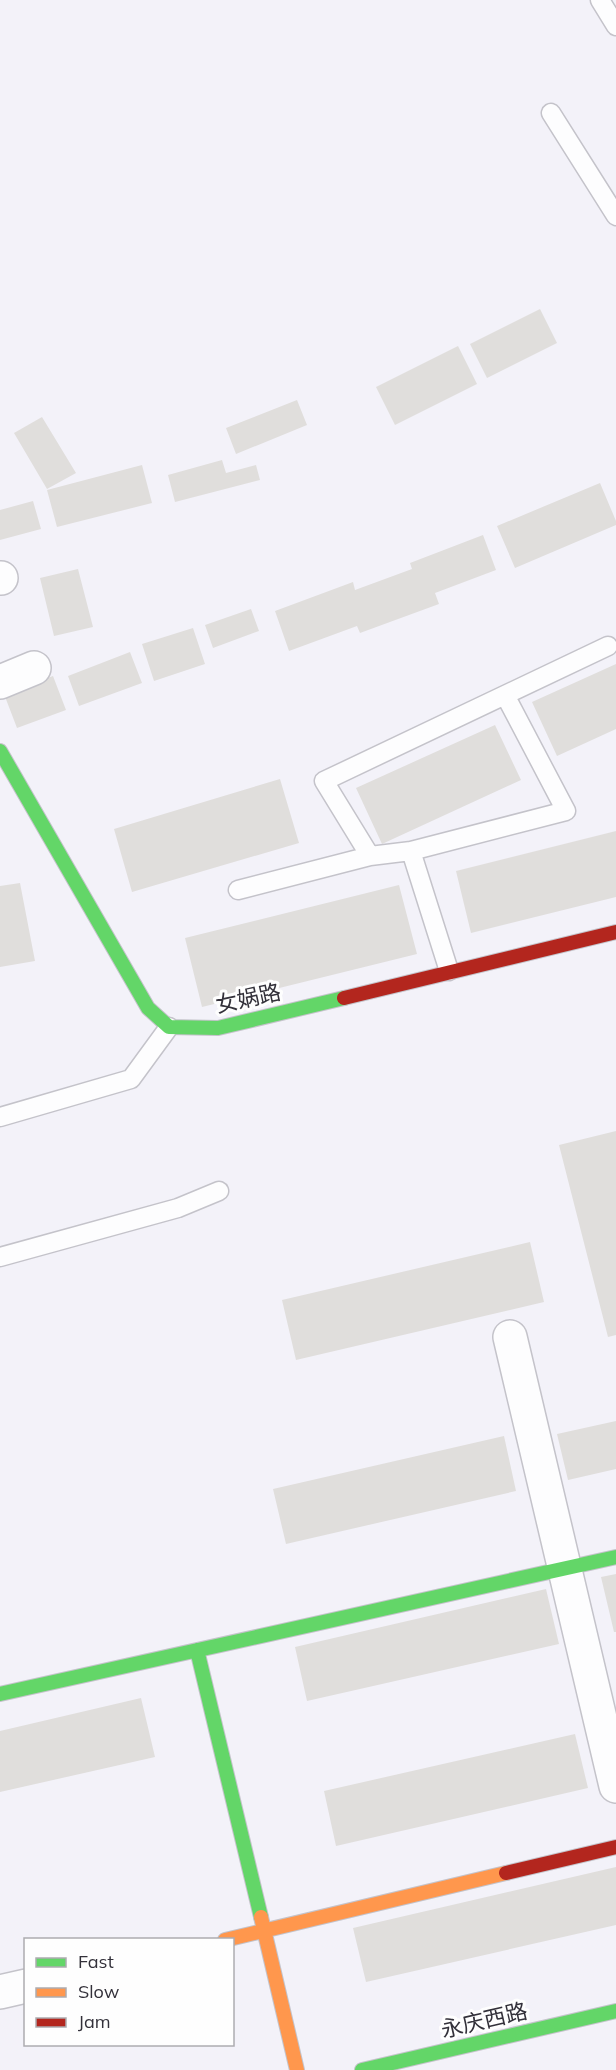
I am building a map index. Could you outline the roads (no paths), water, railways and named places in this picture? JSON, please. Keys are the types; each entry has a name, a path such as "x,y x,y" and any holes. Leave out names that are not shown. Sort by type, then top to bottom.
{"street":[{"path":"0,682 34,668"},
{"path":"0,751 148,1008 169,1027"},
{"name":"女娲路","path":"169,1027 218,1028 616,932"},
{"path":"510,1337 616,1786"},
{"path":"0,1694 616,1557"},
{"path":"197,1650 297,2070"},
{"path":"233,1938 616,1846"},
{"path":"0,1992 24,1986"},
{"name":"永庆西路","path":"362,2070 616,2011"}],"lane":[{"path":"600,0 616,26"},
{"path":"551,113 616,216"},
{"path":"370,856 324,781 608,646"},
{"path":"238,890 370,856 411,851 566,811 505,695"},
{"path":"411,851 448,971"},
{"path":"0,1117 131,1079 169,1027"},
{"path":"0,1257 178,1208 219,1191"}]}
